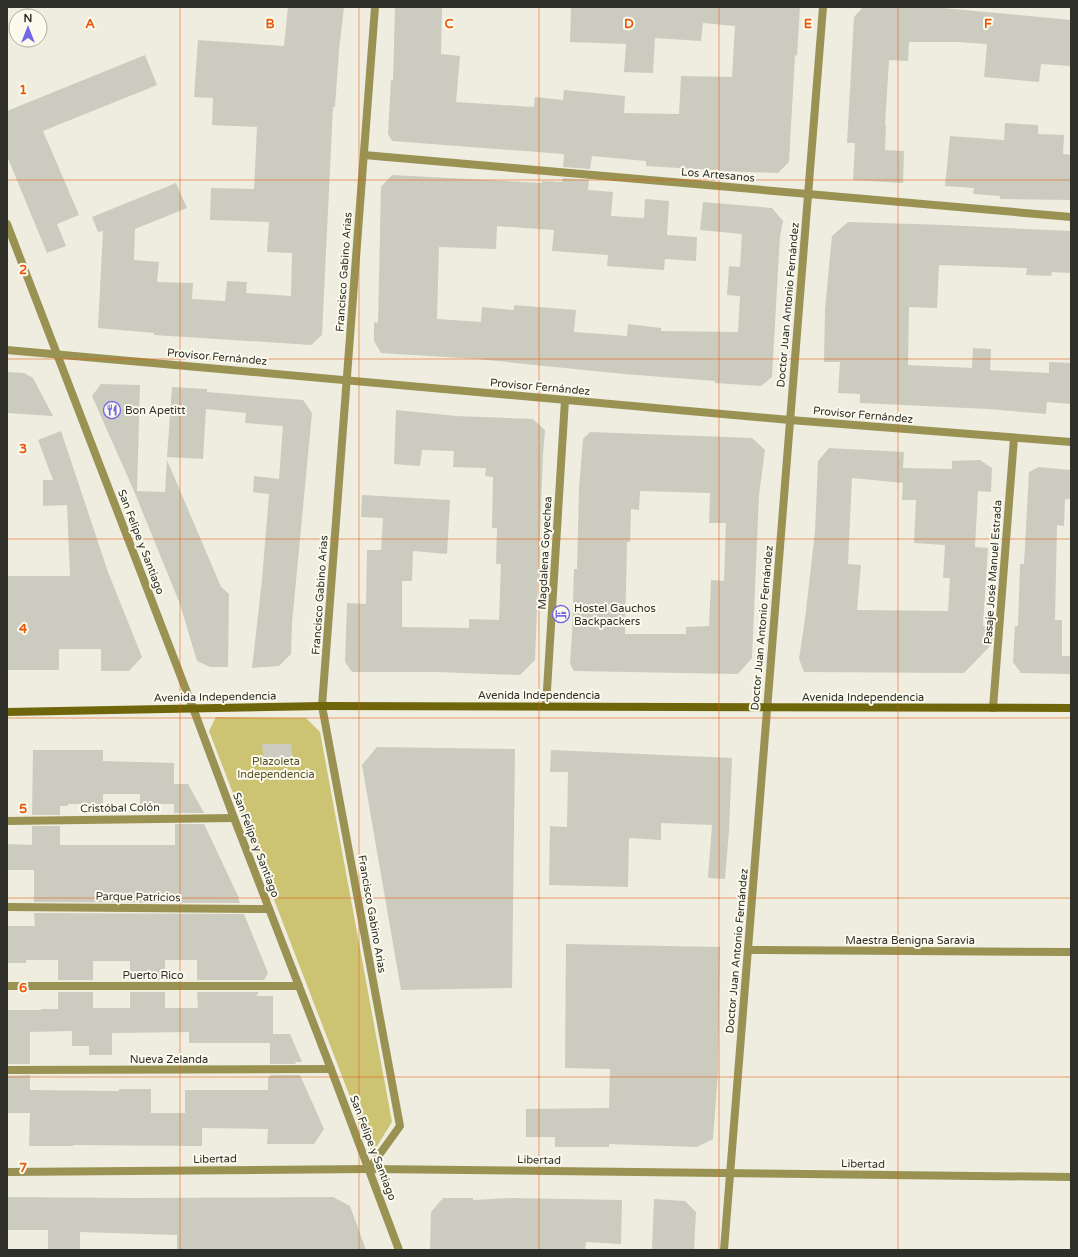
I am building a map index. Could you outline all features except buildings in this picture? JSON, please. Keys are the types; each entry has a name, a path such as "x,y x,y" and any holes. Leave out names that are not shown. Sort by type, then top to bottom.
{"main road":[{"name":"Avenida Independencia","path":"7,712 322,706 1071,708"}],"street":[{"name":"Francisco Gabino Arias","path":"369,1169 400,1126 322,706 348,380 375,7"},
{"name":"Doctor Juan Antonio Fernández","path":"724,1250 749,950 766,707 823,7"},
{"name":"Los Artesanos","path":"364,155 1071,217"},
{"name":"San Felipe y Santiago","path":"7,224 399,1250"},
{"name":"Provisor Fernández","path":"7,350 790,420 1071,442"},
{"name":"Magdalena Goyechea","path":"546,706 565,400"},
{"name":"Pasaje José Manuel Estrada","path":"993,708 1014,438"},
{"name":"Cristóbal Colón","path":"7,821 234,818"},
{"name":"Parque Patricios","path":"7,907 269,909"},
{"name":"Maestra Benigna Saravia","path":"749,950 1071,952"},
{"name":"Puerto Rico","path":"7,986 299,986"},
{"name":"Nueva Zelanda","path":"7,1070 331,1069"},
{"name":"Libertad","path":"7,1172 369,1169 1071,1177"}],"green space":[{"name":"Plazoleta Independencia","path":"216,717 306,718 320,732 392,1122 372,1154 209,731"}],"place":[{"name":"Bon Apetitt","path":"112,410"},
{"name":"Hostel Gauchos Backpackers","path":"561,614"}]}
